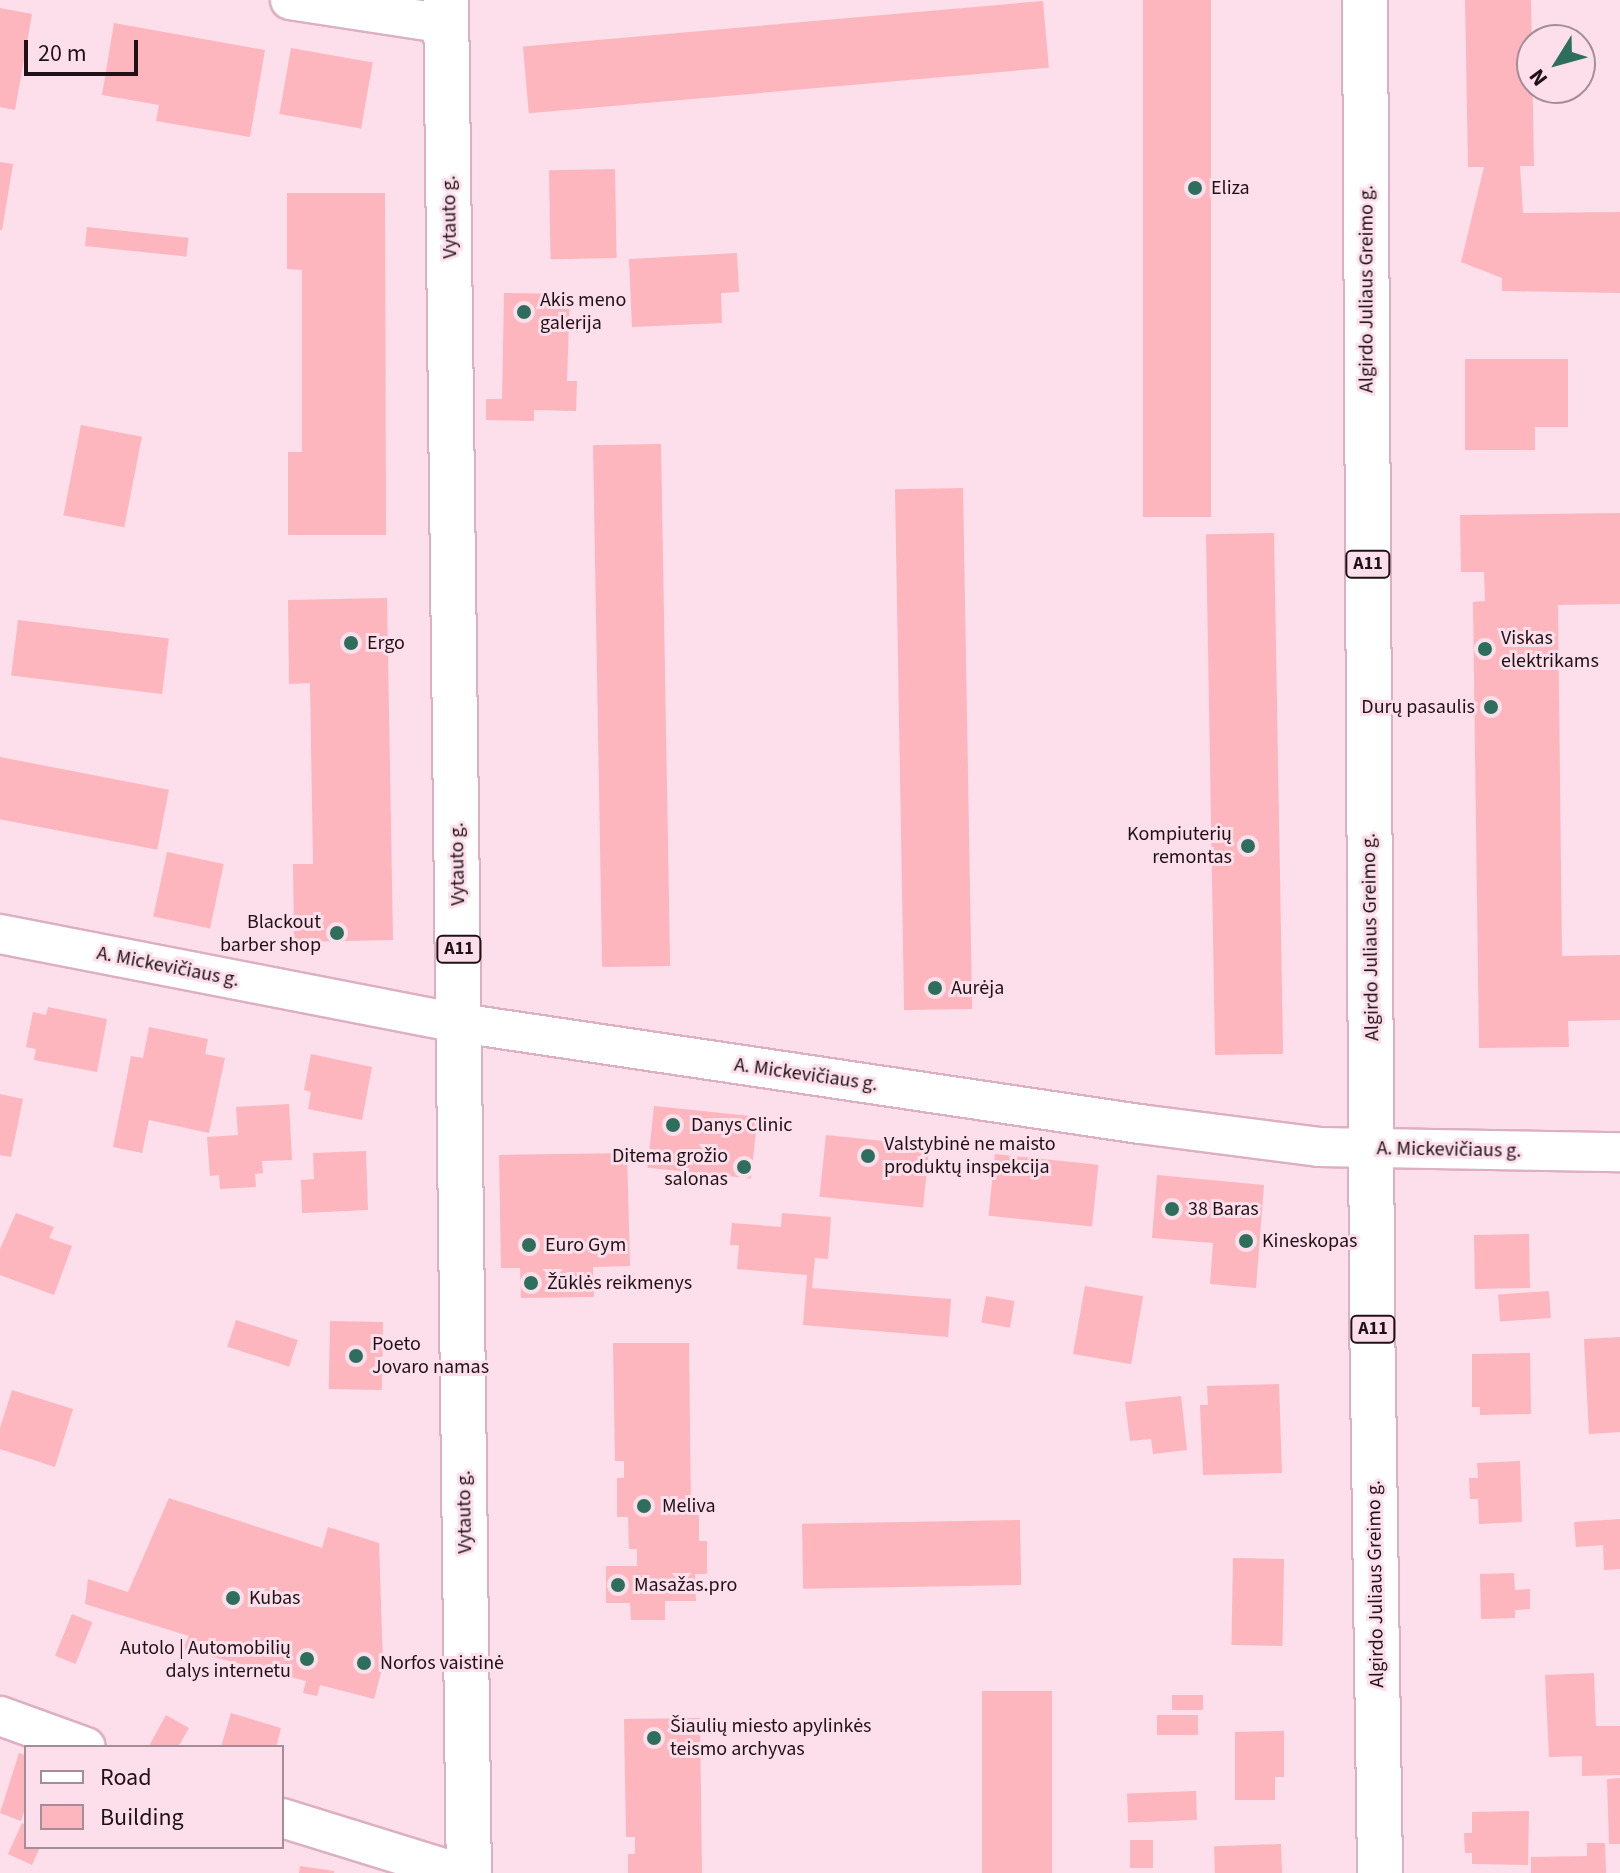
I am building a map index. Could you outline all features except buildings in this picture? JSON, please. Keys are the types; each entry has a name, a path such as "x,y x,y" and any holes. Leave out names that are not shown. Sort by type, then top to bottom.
{"highway":[{"name":"Algirdo Juliaus Greimo g.","path":"1365,0 1380,1873"},
{"name":"Vytauto g.","path":"447,12 469,1873"}],"street":[{"path":"290,0 447,12"},
{"name":"A. Mickevičiaus g.","path":"0,934 460,1023 1140,1124 1319,1147 1620,1152"},
{"path":"0,1716 80,1745"},
{"path":"284,1819 460,1873"}],"place":[{"name":"Eliza","path":"1195,188"},
{"name":"Akis meno galerija","path":"524,312"},
{"name":"Ergo","path":"351,643"},
{"name":"Viskas elektrikams","path":"1485,649"},
{"name":"Durų pasaulis","path":"1491,707"},
{"name":"Kompiuterių remontas","path":"1248,846"},
{"name":"Blackout barber shop","path":"337,933"},
{"name":"Aurėja","path":"935,988"},
{"name":"Danys Clinic","path":"673,1125"},
{"name":"Valstybinė ne maisto produktų inspekcija","path":"868,1156"},
{"name":"Ditema grožio salonas","path":"744,1167"},
{"name":"38 Baras","path":"1172,1209"},
{"name":"Kineskopas","path":"1246,1241"},
{"name":"Euro Gym","path":"529,1245"},
{"name":"Žūklės reikmenys","path":"531,1283"},
{"name":"Poeto Jovaro namas","path":"356,1356"},
{"name":"Meliva","path":"644,1506"},
{"name":"Masažas.pro","path":"618,1585"},
{"name":"Kubas","path":"233,1598"},
{"name":"Autolo | Automobilių dalys internetu","path":"307,1659"},
{"name":"Norfos vaistinė","path":"364,1663"},
{"name":"Šiaulių miesto apylinkės teismo archyvas","path":"654,1738"}]}
